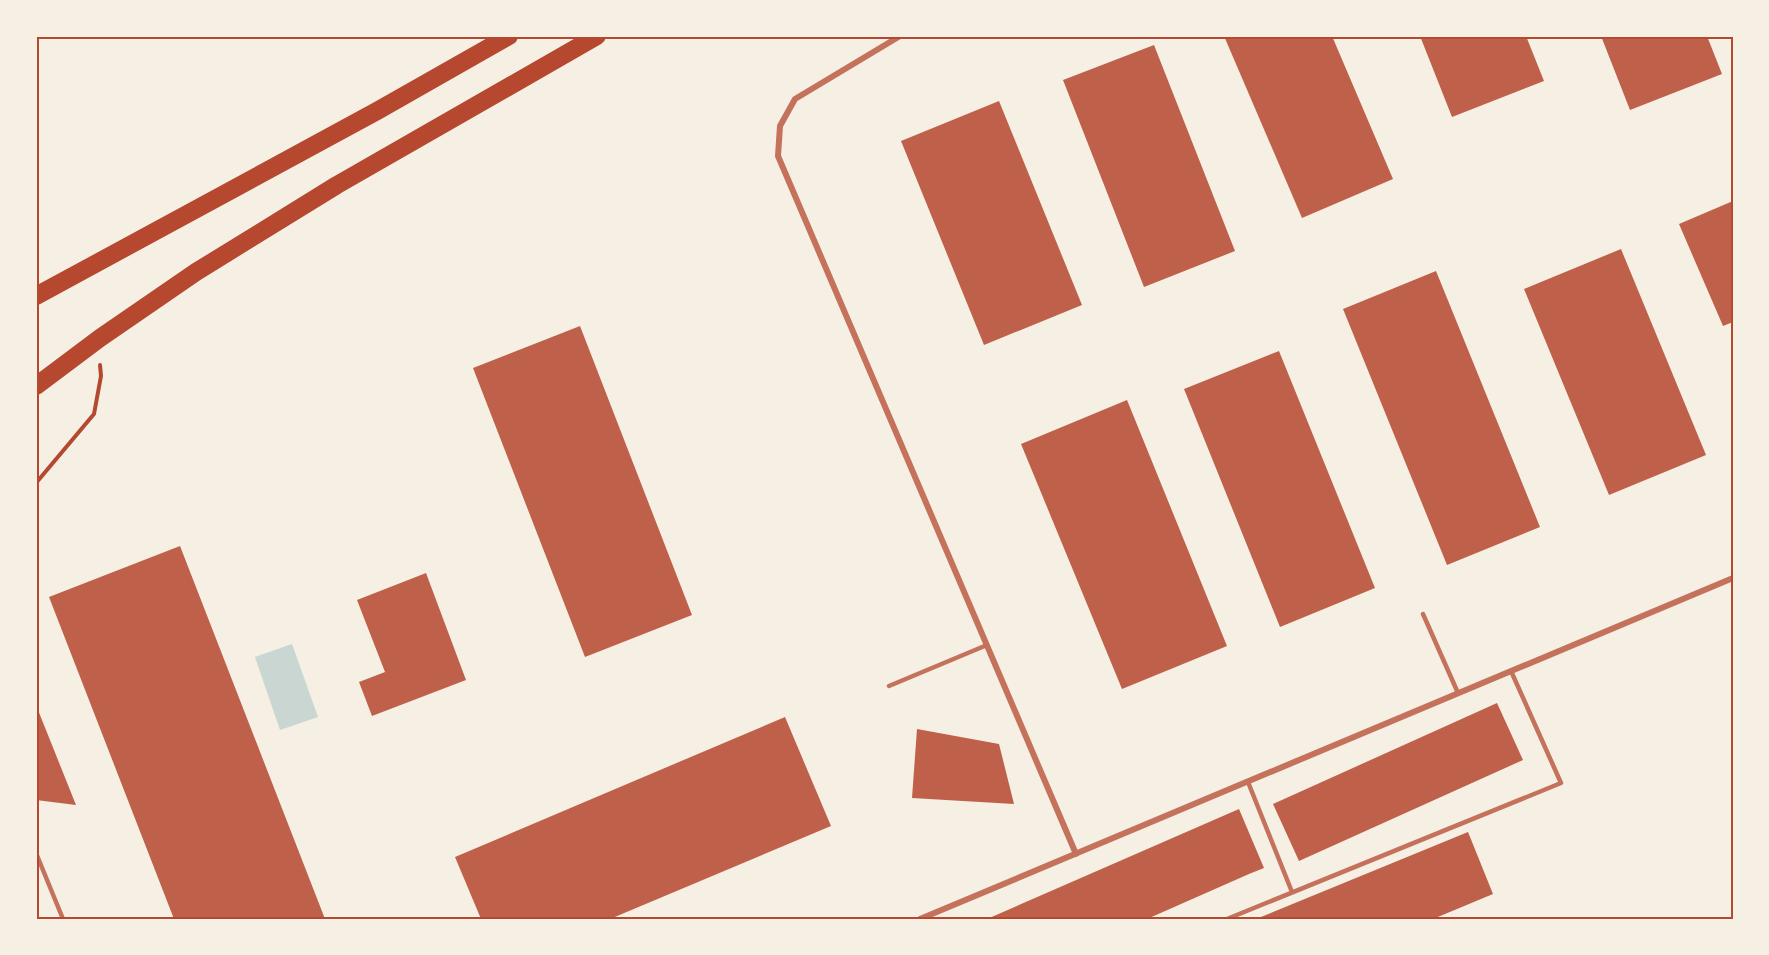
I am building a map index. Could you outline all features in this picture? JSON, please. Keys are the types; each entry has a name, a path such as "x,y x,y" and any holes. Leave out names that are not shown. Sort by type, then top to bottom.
{"highway":[{"path":"36,296 377,111 508,36"},
{"path":"36,386 100,338 196,272 337,186 597,36"},
{"path":"36,376 100,338"}],"street":[{"path":"900,36 795,99 780,126 778,156 1076,854"},
{"path":"920,919 1733,578"}],"lane":[{"path":"1423,614 1458,693"},
{"path":"889,687 987,645"},
{"path":"1227,919 1561,783 1511,671"},
{"path":"1248,782 1292,892"},
{"path":"36,853 63,919"}],"path":[{"path":"36,483 94,414 100,376 100,338"}],"shaded area":[{"path":"292,644 318,717 280,730 255,657"}],"building":[{"path":"1224,36 1332,36 1393,179 1302,218"},
{"path":"1420,36 1526,36 1544,81 1452,117"},
{"path":"1601,36 1707,36 1722,74 1630,110"},
{"path":"1154,45 1235,251 1144,287 1063,80"},
{"path":"999,101 1082,305 984,345 901,141"},
{"path":"1733,201 1733,322 1723,326 1679,224"},
{"path":"1621,249 1706,455 1609,495 1524,289"},
{"path":"1436,271 1540,527 1447,565 1343,309"},
{"path":"580,326 692,615 585,657 473,368"},
{"path":"1279,351 1375,588 1280,627 1184,389"},
{"path":"1127,400 1227,646 1122,689 1021,444"},
{"path":"180,546 325,919 174,919 49,597"},
{"path":"426,573 466,680 372,716 359,682 385,672 357,600"},
{"path":"1497,703 1523,760 1299,861 1273,804"},
{"path":"36,705 76,805 36,800"},
{"path":"785,717 831,826 610,919 481,919 455,857"},
{"path":"917,729 999,744 1014,804 912,798"},
{"path":"1239,809 1264,868 1147,919 987,919"},
{"path":"1468,832 1493,894 1433,919 1256,919"}]}
